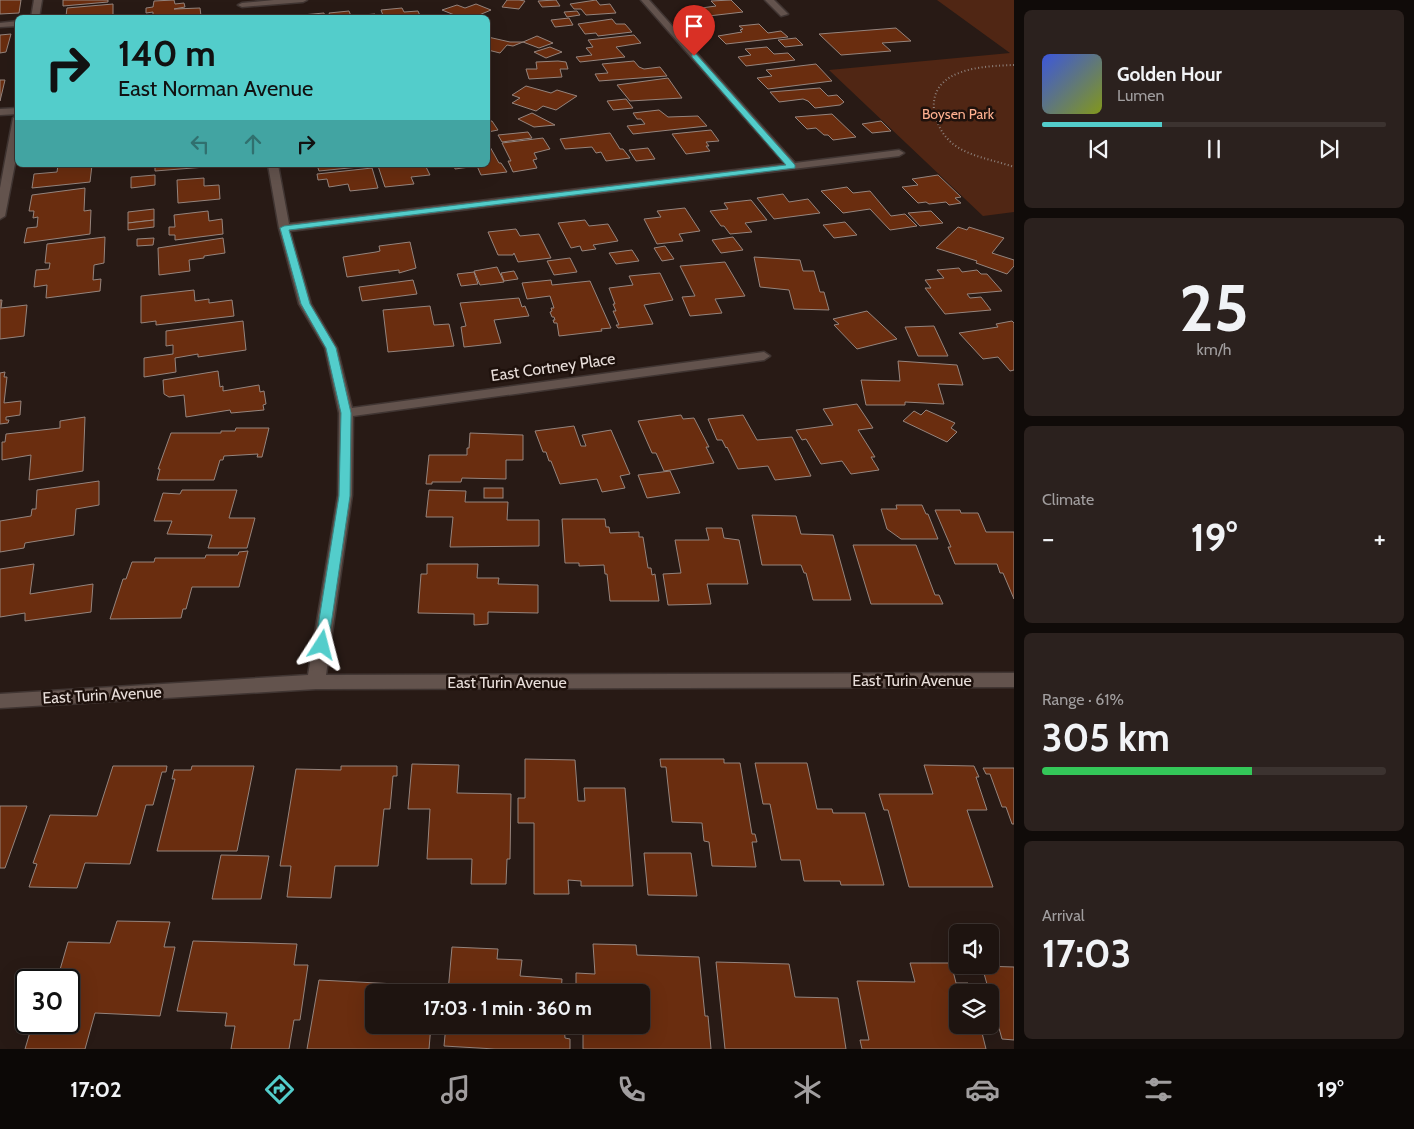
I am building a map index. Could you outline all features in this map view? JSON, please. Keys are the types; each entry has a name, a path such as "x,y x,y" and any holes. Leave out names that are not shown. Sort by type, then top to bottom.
{"street":[{"path":"36,15 38,0"},
{"path":"242,5 303,0"},
{"path":"645,0 792,166"},
{"path":"769,0 784,14"},
{"path":"0,25 15,23"},
{"path":"0,112 15,111"},
{"path":"0,216 15,134"},
{"path":"284,228 898,153"},
{"path":"272,167 284,228 305,304 331,348 346,413 345,496 316,682"},
{"name":"East Cortney Place","path":"346,413 764,356"},
{"name":"East Turin Avenue","path":"0,701 316,682 1014,680"}],"path":[{"path":"1014,65 970,69 952,76 940,84 933,100 934,118 953,144 973,154 1014,167"}],"green space":[{"name":"Boysen Park","path":"937,0 1014,0 1014,212 983,216 829,70 1010,53"}],"building":[{"path":"0,0 21,0 19,13 0,14"},
{"path":"63,0 108,0 108,2 63,6"},
{"path":"174,0 175,4 184,3 185,7 174,9 200,8 201,15 153,15 153,12 146,13 146,8 153,7 154,1"},
{"path":"507,0 525,1 519,9 502,7"},
{"path":"556,0 560,6 542,7 538,1"},
{"path":"596,0 600,5 610,4 616,13 586,15 581,9 574,9 570,4"},
{"path":"731,0 743,12 700,17 694,9 716,6 711,1"},
{"path":"113,4 113,15 66,15 67,8"},
{"path":"476,4 491,10 479,15 454,15 442,10 457,5 465,8"},
{"path":"402,8 404,12 418,11 420,15 383,15 381,10"},
{"path":"349,11 351,15 330,15 329,13"},
{"path":"577,11 580,15 567,17 564,12"},
{"path":"324,13 324,15 302,15"},
{"path":"569,18 573,25 555,27 551,20"},
{"path":"612,19 616,24 625,24 632,32 598,36 596,33 585,34 578,24"},
{"path":"759,24 768,33 781,31 788,37 726,44 718,36 742,32 740,30 743,29 739,26"},
{"path":"896,28 911,41 882,43 891,51 841,55 819,34"},
{"path":"11,34 6,52 0,53 0,35"},
{"path":"634,35 641,43 616,47 625,57 580,62 576,57 592,55 586,48 593,47 588,40"},
{"path":"537,36 553,43 539,48 523,42"},
{"path":"490,37 510,42 523,42 513,46 507,45 500,53 490,50"},
{"path":"796,38 803,45 785,47 778,40"},
{"path":"550,47 562,52 546,58 534,52"},
{"path":"767,47 774,54 788,53 795,60 746,66 738,57 751,55 745,49"},
{"path":"634,61 639,67 644,69 660,67 667,76 599,81 595,74 608,73 602,64"},
{"path":"536,62 566,62 568,69 560,69 562,77 529,79 526,69 537,69"},
{"path":"816,64 832,81 768,89 757,78 772,76 766,70"},
{"path":"668,78 682,98 630,101 617,85"},
{"path":"0,80 5,80 0,101"},
{"path":"526,86 551,93 557,90 577,96 556,110 543,106 536,111 512,103 520,98 512,95"},
{"path":"820,88 828,96 837,95 844,102 840,105 815,108 803,99 779,102 770,92"},
{"path":"626,99 633,108 613,110 607,101"},
{"path":"659,110 668,117 698,116 707,126 633,134 627,126 645,124 641,119 637,119 633,113"},
{"path":"532,113 555,125 534,127 518,119"},
{"path":"832,114 856,137 833,140 816,128 807,129 795,117"},
{"path":"490,121 492,121 498,130 490,132"},
{"path":"881,121 891,131 872,133 862,124"},
{"path":"711,130 719,141 706,142 709,146 706,146 710,151 686,154 672,134"},
{"path":"528,132 532,138 502,142 498,135"},
{"path":"610,133 620,149 623,149 630,158 606,161 601,152 596,153 592,147 565,149 560,139"},
{"path":"543,138 550,149 534,153 537,159 533,160 537,168 513,172 508,161 511,161 502,143"},
{"path":"490,147 499,163 507,172 481,175 477,167 490,167"},
{"path":"648,148 655,159 636,161 629,150"},
{"path":"58,167 92,167 90,182 32,188 34,174 57,172"},
{"path":"155,167 205,167 155,171"},
{"path":"318,167 359,167 319,171"},
{"path":"378,167 426,167 430,175 411,177 414,184 385,187"},
{"path":"372,168 378,188 350,191 348,184 329,187 327,179 318,180 317,174"},
{"path":"155,175 155,185 131,188 131,177"},
{"path":"938,175 961,197 955,198 961,203 949,205 946,202 918,203 902,187 918,185 912,179"},
{"path":"204,178 204,186 219,185 220,199 178,203 177,180"},
{"path":"847,187 853,193 870,191 891,216 905,214 917,226 890,230 870,209 843,213 821,191"},
{"path":"85,188 84,211 91,210 90,234 24,243 27,228 37,227 38,217 33,218 34,211 29,211 32,195"},
{"path":"783,194 789,202 808,199 820,213 774,219 757,198"},
{"path":"751,200 767,220 745,223 752,232 730,234 724,226 721,226 710,211 728,209 724,203"},
{"path":"685,208 700,231 679,234 683,241 657,244 644,219 661,217 657,211"},
{"path":"154,209 154,220 128,223 128,212"},
{"path":"208,211 209,221 222,219 223,234 175,240 175,235 169,235 169,227 175,227 174,215"},
{"path":"931,211 943,223 920,226 908,213"},
{"path":"154,220 154,227 128,230 128,223"},
{"path":"585,220 589,226 608,224 618,241 593,245 596,249 582,251 580,246 571,248 558,223"},
{"path":"845,222 857,235 834,238 823,225"},
{"path":"958,227 967,230 969,227 1004,238 992,253 1014,260 1014,266 1007,274 976,263 977,261 936,248"},
{"path":"516,229 520,236 539,234 551,258 518,262 514,253 513,255 498,255 488,232"},
{"path":"105,237 104,263 94,265 93,280 101,279 100,291 46,298 47,285 34,287 36,270 49,269 50,263 45,263 47,244"},
{"path":"733,237 743,250 721,253 712,240"},
{"path":"154,238 153,245 137,246 137,239"},
{"path":"223,238 225,253 189,260 190,271 159,275 158,248"},
{"path":"410,242 416,268 399,273 399,270 347,277 343,257 380,251 379,246"},
{"path":"665,246 674,259 662,261 654,248"},
{"path":"632,250 639,261 616,264 609,253"},
{"path":"754,257 800,260 803,271 814,271 820,292 824,292 829,310 794,309 789,290 760,287"},
{"path":"570,258 577,272 554,275 547,261"},
{"path":"725,262 745,296 715,299 722,313 690,316 682,297 695,296 680,266"},
{"path":"497,267 504,282 480,285 474,271"},
{"path":"959,268 962,272 977,270 981,274 987,274 1002,291 967,294 970,298 981,297 991,310 945,314 925,288 931,288 925,280 944,278 937,270"},
{"path":"514,271 518,279 504,281 501,273"},
{"path":"474,272 478,284 461,286 457,274"},
{"path":"660,273 673,300 644,305 653,324 618,328 616,325 619,325 613,311 616,311 613,304 615,304 609,288 633,285 629,276"},
{"path":"413,280 417,294 362,301 359,287"},
{"path":"551,280 552,285 590,281 611,328 601,329 602,331 559,336 557,323 554,323 554,317 552,317 550,312 552,311 551,308 554,308 550,296 527,299 522,283"},
{"path":"194,290 195,301 209,299 209,303 232,300 234,316 156,325 156,321 141,323 141,296"},
{"path":"519,298 522,307 525,306 529,316 494,320 501,343 464,347 461,327 466,326 460,303"},
{"path":"0,300 2,300 1,308 27,305 24,336 0,339"},
{"path":"430,306 434,325 449,324 454,346 388,352 383,310"},
{"path":"867,311 897,339 857,349 834,325 839,324 833,319"},
{"path":"243,321 246,350 198,357 198,354 175,358 176,372 144,377 144,358 173,354 173,345 166,346 166,331"},
{"path":"1012,321 1014,323 1014,370 1010,371 998,357 983,359 959,333 998,327 996,324"},
{"path":"934,326 948,356 918,356 905,327"},
{"path":"898,361 957,365 963,385 938,384 944,404 905,402 905,405 866,405 861,380 900,381"},
{"path":"218,371 220,387 223,386 223,391 259,385 260,392 264,391 266,404 263,405 264,410 231,413 230,410 186,417 184,395 169,397 164,394 163,380"},
{"path":"5,372 4,377 7,377 4,403 21,401 20,415 6,417 6,420 9,420 8,423 0,424 0,373"},
{"path":"857,404 873,428 858,430 875,457 871,457 879,470 851,474 842,461 821,464 806,439 802,440 796,430 833,425 823,409"},
{"path":"926,410 955,423 951,428 957,432 947,442 903,421 914,411 921,415"},
{"path":"681,415 683,419 694,418 709,447 706,447 714,463 664,471 656,453 652,453 638,421"},
{"path":"743,415 757,440 792,437 811,476 775,480 768,466 738,469 722,440 717,440 708,419"},
{"path":"85,417 83,471 29,480 31,455 2,460 2,442 5,442 6,434 60,428 60,421"},
{"path":"574,426 581,446 586,446 582,435 611,430 630,474 620,476 625,488 602,492 597,479 560,484 551,461 549,461 546,452 543,452 535,431"},
{"path":"236,428 269,428 262,457 257,457 258,454 224,456 223,460 220,460 214,480 157,480 160,469 158,469 171,433 221,433 221,431 235,431"},
{"path":"470,433 523,435 523,460 506,460 506,479 462,478 461,482 432,482 432,484 426,484 429,455 467,455"},
{"path":"670,471 680,493 647,498 638,475"},
{"path":"99,481 99,505 76,509 74,535 25,543 24,548 0,552 0,521 31,516 32,509 36,509 37,490"},
{"path":"484,488 503,488 503,498 484,498"},
{"path":"182,490 237,490 229,518 255,518 247,548 208,548 212,535 167,534 172,521 154,521 163,493 180,494"},
{"path":"429,490 466,491 465,502 508,502 507,520 539,520 539,546 450,547 453,517 426,517"},
{"path":"896,505 922,505 926,514 928,514 938,539 901,539 887,529 881,509 897,509"},
{"path":"935,510 960,510 961,513 978,513 986,532 1014,532 1014,599 997,564 955,564 948,547 951,547"},
{"path":"752,515 796,516 801,534 833,535 851,600 813,600 806,573 804,573 801,565 762,565"},
{"path":"562,519 605,519 606,527 609,527 610,533 639,532 639,537 643,537 648,568 651,568 652,575 655,574 659,601 610,601 604,565 579,566 579,563 565,563"},
{"path":"706,528 722,528 724,538 739,540 748,584 707,584 711,604 668,605 663,574 681,573 675,540 709,540"},
{"path":"853,545 916,545 935,595 939,595 943,604 871,604"},
{"path":"248,551 239,587 192,587 186,609 183,609 181,618 110,619 123,579 126,579 132,562 154,562 155,558 205,558 206,555 238,555 239,552"},
{"path":"34,564 30,594 93,584 91,612 25,621 25,613 0,617 0,569"},
{"path":"427,564 478,564 477,578 499,578 498,584 538,585 538,613 488,612 488,624 474,625 474,614 418,613 421,574 427,574"},
{"path":"525,759 575,760 578,801 585,801 584,788 625,788 633,886 581,886 581,881 568,880 569,894 534,894 534,823 518,823 518,798 525,798"},
{"path":"660,759 724,759 724,763 740,763 752,834 755,834 757,842 752,842 756,867 712,866 709,842 704,841 702,823 672,822 666,767 661,767"},
{"path":"755,763 807,763 817,809 832,809 833,813 865,813 884,885 841,885 840,881 804,881 800,860 781,860 770,804 763,804"},
{"path":"412,764 459,765 457,793 511,794 510,859 507,859 506,884 471,884 472,859 427,859 430,809 408,809"},
{"path":"924,765 974,766 979,777 976,777 987,810 967,810 993,887 909,887 888,810 884,810 879,794 933,794"},
{"path":"113,766 167,766 166,772 162,772 153,805 146,805 130,864 85,863 77,888 29,887 37,864 33,863 50,815 97,816"},
{"path":"192,766 254,766 237,851 157,851 175,779 172,779 174,770 191,770"},
{"path":"341,766 397,766 397,776 393,776 390,809 384,809 378,866 335,866 331,898 287,897 291,866 280,866 296,769 341,770"},
{"path":"983,768 1014,768 1014,824 1012,824 1006,807 1002,807 990,774 986,774"},
{"path":"0,806 27,806 5,868 0,868"},
{"path":"644,853 691,853 697,896 648,895"},
{"path":"221,855 269,856 261,899 212,899"},
{"path":"117,921 170,922 164,947 175,947 160,1016 95,1013 85,1049 25,1049 29,1034 80,1034 80,969 60,969 68,942 110,943"},
{"path":"193,941 297,944 294,965 308,965 300,1020 294,1020 289,1049 231,1049 235,1026 225,1026 227,1013 177,1011"},
{"path":"593,944 636,945 637,955 699,957 705,1016 708,1016 711,1049 583,1049 583,1034 650,1034 650,984 576,984 576,973 595,974"},
{"path":"452,947 498,949 497,959 522,960 520,976 562,979 562,984 449,984"},
{"path":"716,962 789,964 795,997 838,998 846,1049 725,1049"},
{"path":"910,963 949,963 949,974 954,974 956,983 968,984 949,984 949,1034 982,1034 986,1049 862,1049 860,1040 869,1040 857,981 915,982"},
{"path":"999,967 1014,967 1014,1040 1002,1039 999,1028 999,984 987,984 984,974 999,974"},
{"path":"319,980 396,984 365,984 365,1034 430,1034 429,1049 307,1049"},
{"path":"445,1034 565,1034 565,1038 570,1039 570,1049 495,1049 444,1046"}],"route":[{"path":"322,645 345,496 346,413 331,348 305,304 284,228 792,166 694,56"}]}
